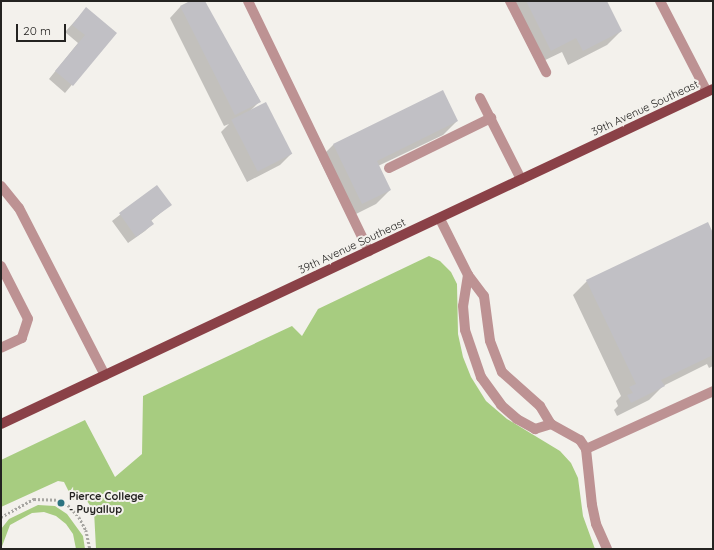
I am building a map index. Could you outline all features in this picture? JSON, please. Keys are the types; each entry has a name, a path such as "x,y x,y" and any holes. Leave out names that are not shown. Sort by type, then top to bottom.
{"main road":[{"name":"39th Avenue Southeast","path":"1,424 710,90"}],"lane":[{"path":"248,1 369,251"},
{"path":"510,1 546,72"},
{"path":"660,1 710,90"},
{"path":"480,98 521,180"},
{"path":"389,168 490,118"},
{"path":"1,186 19,208 105,375"},
{"path":"440,218 468,275 484,296 490,341 502,372 540,406 551,424 580,440 586,449 592,506 596,524 607,549"},
{"path":"1,266 28,319 22,338 1,348"},
{"path":"468,275 463,306 464,330 481,377 501,405 517,419 535,429 551,424"},
{"path":"586,449 713,391"}],"path":[{"path":"1,517 34,499 57,500 68,505 79,517 88,536 90,549"}],"green space":[{"path":"429,256 440,261 451,272 457,284 458,334 463,357 471,377 486,401 507,419 560,451 571,463 578,478 583,516 595,549 96,549 94,511 82,494 73,500 64,482 58,481 1,507 1,460 85,420 115,477 142,454 143,396 292,326 302,336 318,309"},
{"path":"38,505 55,506 67,514 83,536 85,549 76,549 73,534 66,524 56,516 44,512 32,513 10,525 1,549 1,529 9,519"}],"building":[{"path":"190,1 205,1 261,102 235,115 180,6"},
{"path":"526,1 607,1 622,31 583,51 576,38 551,51"},
{"path":"86,7 117,33 73,86 55,71 85,35 72,25"},
{"path":"443,90 458,121 377,161 391,190 362,204 333,144"},
{"path":"266,102 292,154 258,171 231,120"},
{"path":"157,185 172,205 151,220 154,224 136,237 119,213"},
{"path":"708,222 713,233 713,355 661,380 665,386 631,403 627,395 633,393 629,387 636,384 586,280"}],"place":[{"name":"Pierce College - Puyallup","path":"61,503"}]}
